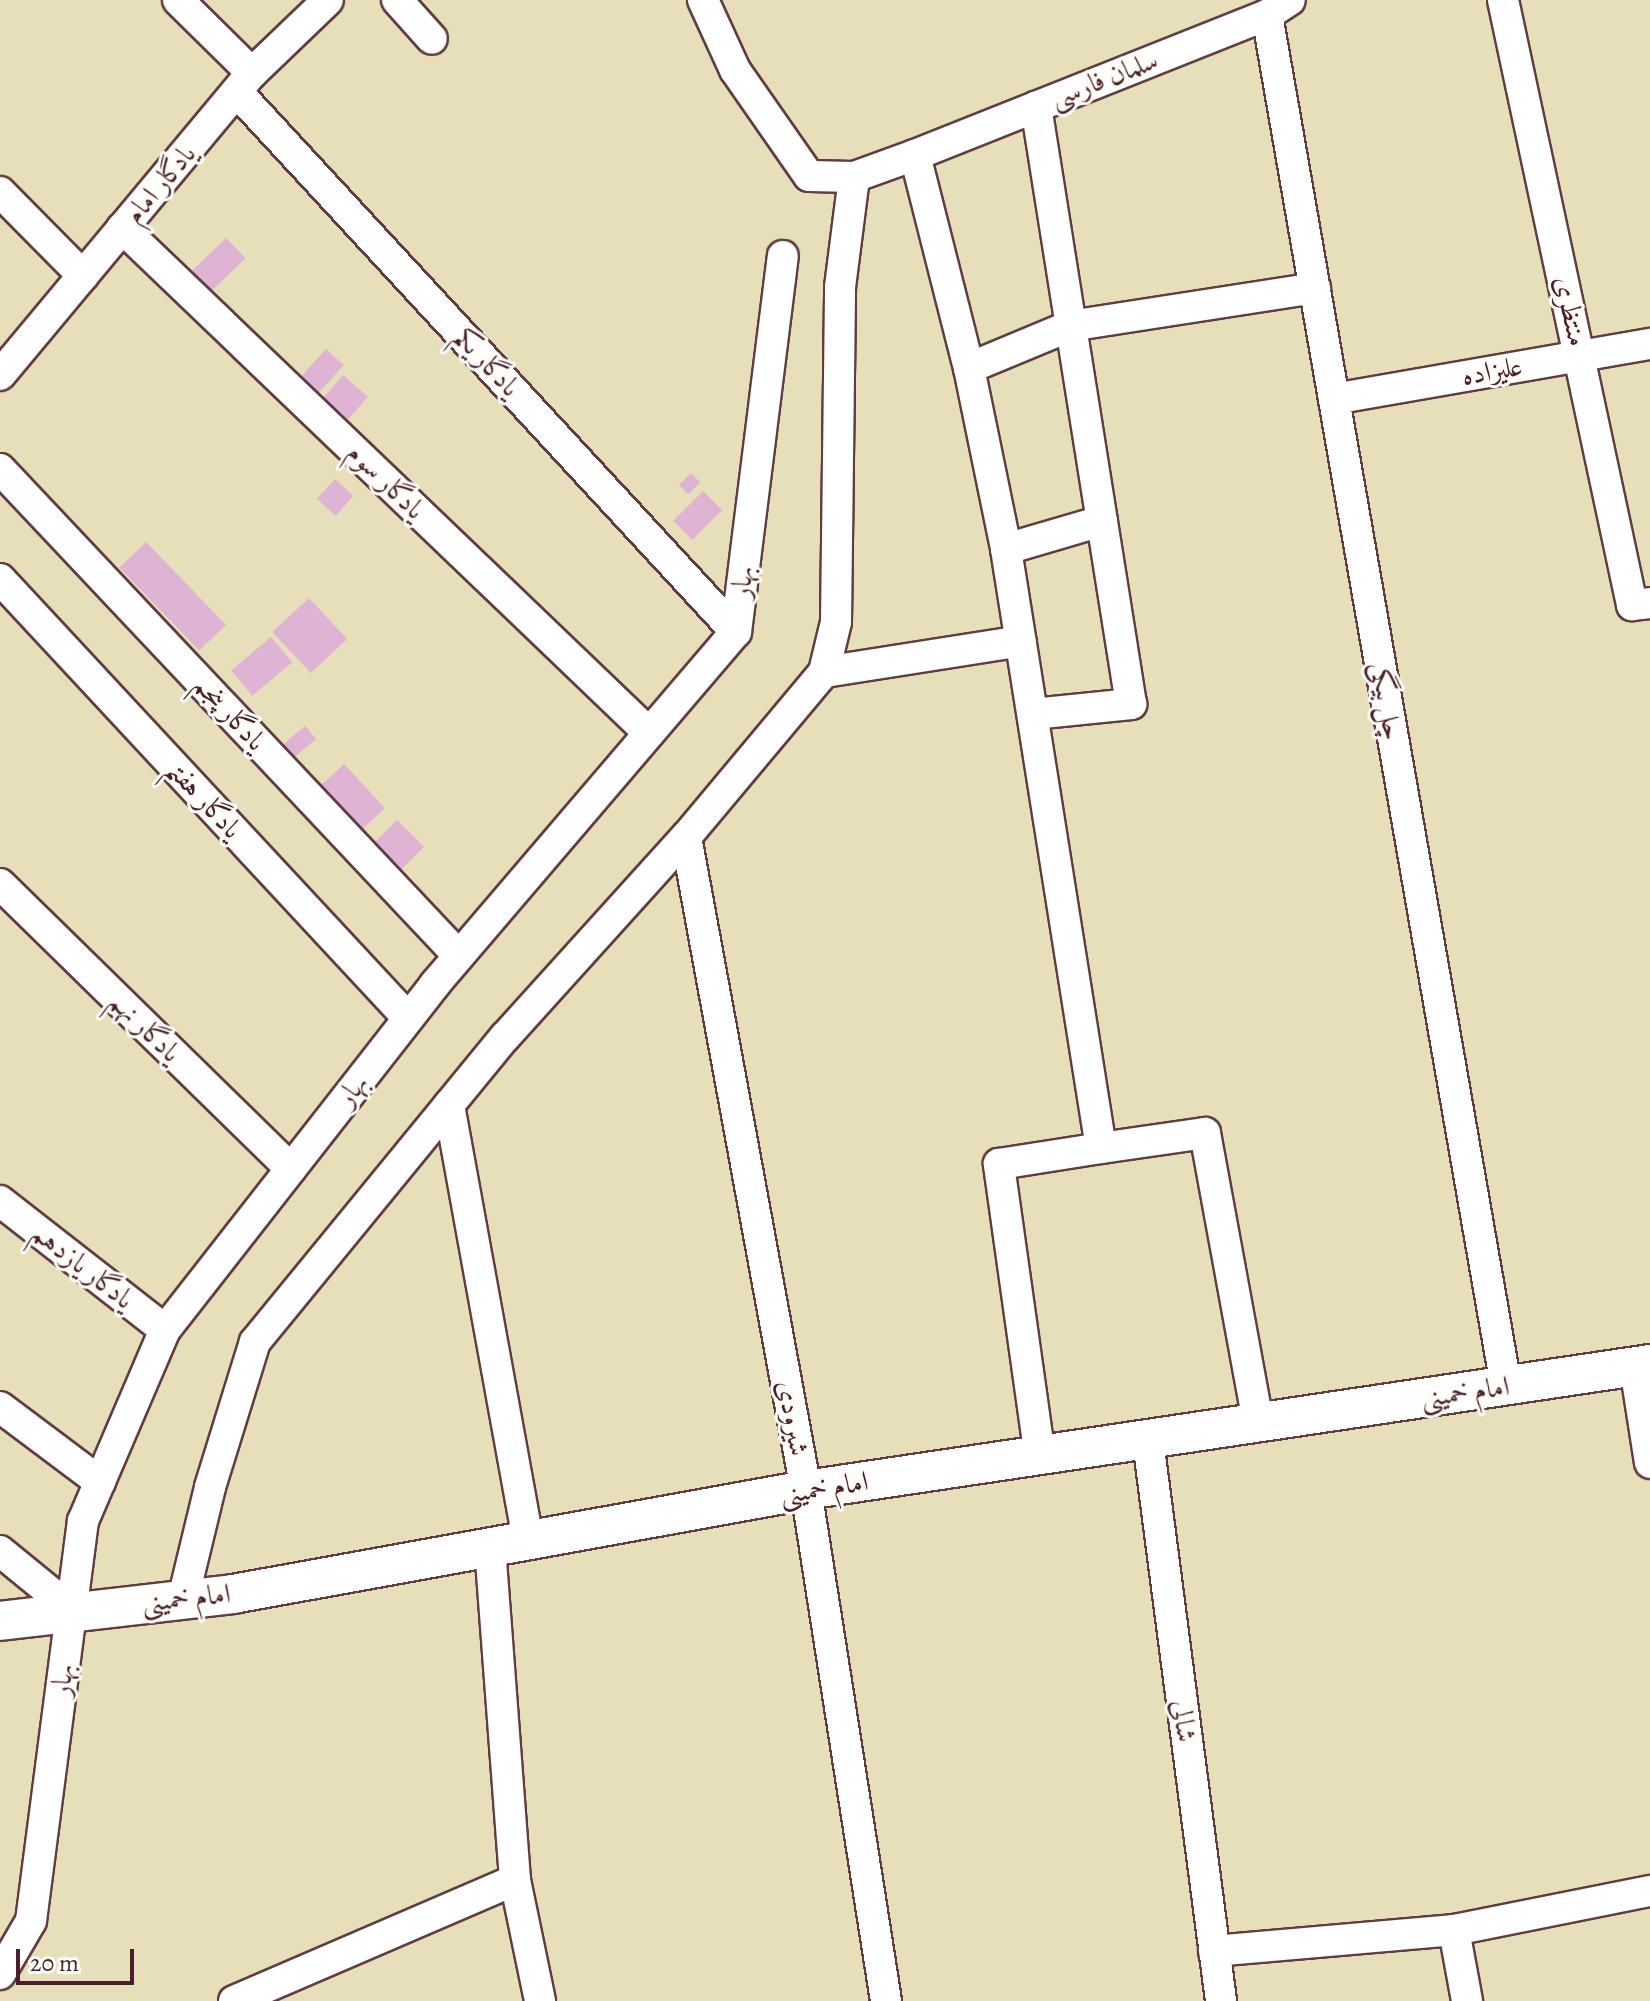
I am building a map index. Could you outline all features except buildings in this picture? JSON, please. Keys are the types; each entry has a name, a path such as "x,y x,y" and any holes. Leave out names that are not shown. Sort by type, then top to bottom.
{"street":[{"name":"یادگار یکم","path":"178,0 245,82 736,632"},
{"name":"یادگار امام","path":"0,375 245,82 328,0"},
{"path":"397,0 432,39"},
{"path":"183,1599 210,1487 255,1342 505,1037 686,837 824,672 836,622 840,287 854,177 809,176 735,70 703,0"},
{"name":"منتظری","path":"1503,0 1632,605 1650,603"},
{"name":"سلمان فارسی","path":"854,177 1279,8"},
{"name":"چل بیگی","path":"1279,8 1315,288 1506,1386"},
{"path":"1033,714 1131,704 1036,106"},
{"path":"915,155 969,368 1006,549 1101,1148"},
{"path":"0,192 83,276"},
{"name":"یادگار سوم","path":"122,228 649,733"},
{"name":"بهار","path":"0,1974 31,1921 83,1521 165,1330 408,1018 736,632 783,256"},
{"path":"969,368 1070,326 1315,288"},
{"name":"علیزاده","path":"1334,399 1650,344"},
{"name":"یادگار پنجم","path":"0,469 459,956"},
{"path":"1006,549 1102,521"},
{"name":"یادگار هفتم","path":"0,579 408,1018"},
{"path":"824,672 1021,641"},
{"name":"شیرودی","path":"686,837 806,1490 886,2001"},
{"name":"یادگار نهم","path":"0,884 291,1169"},
{"path":"449,1105 528,1541"},
{"path":"1040,1457 999,1164 1205,1133 1258,1421"},
{"name":"یادگار یازدهم","path":"0,1201 165,1330"},
{"path":"1643,1365 1650,1463"},
{"name":"امام خمینی","path":"0,1621 72,1610 233,1594 806,1490 1643,1365"},
{"path":"0,1407 100,1482"},
{"name":"شالی","path":"1148,1441 1221,2001"},
{"path":"490,1547 515,1880 540,2001"},
{"path":"0,1551 72,1610"},
{"path":"239,1999 515,1880"},
{"path":"1214,1951 1454,1930 1650,1891"},
{"path":"1454,1930 1467,2001"}]}
